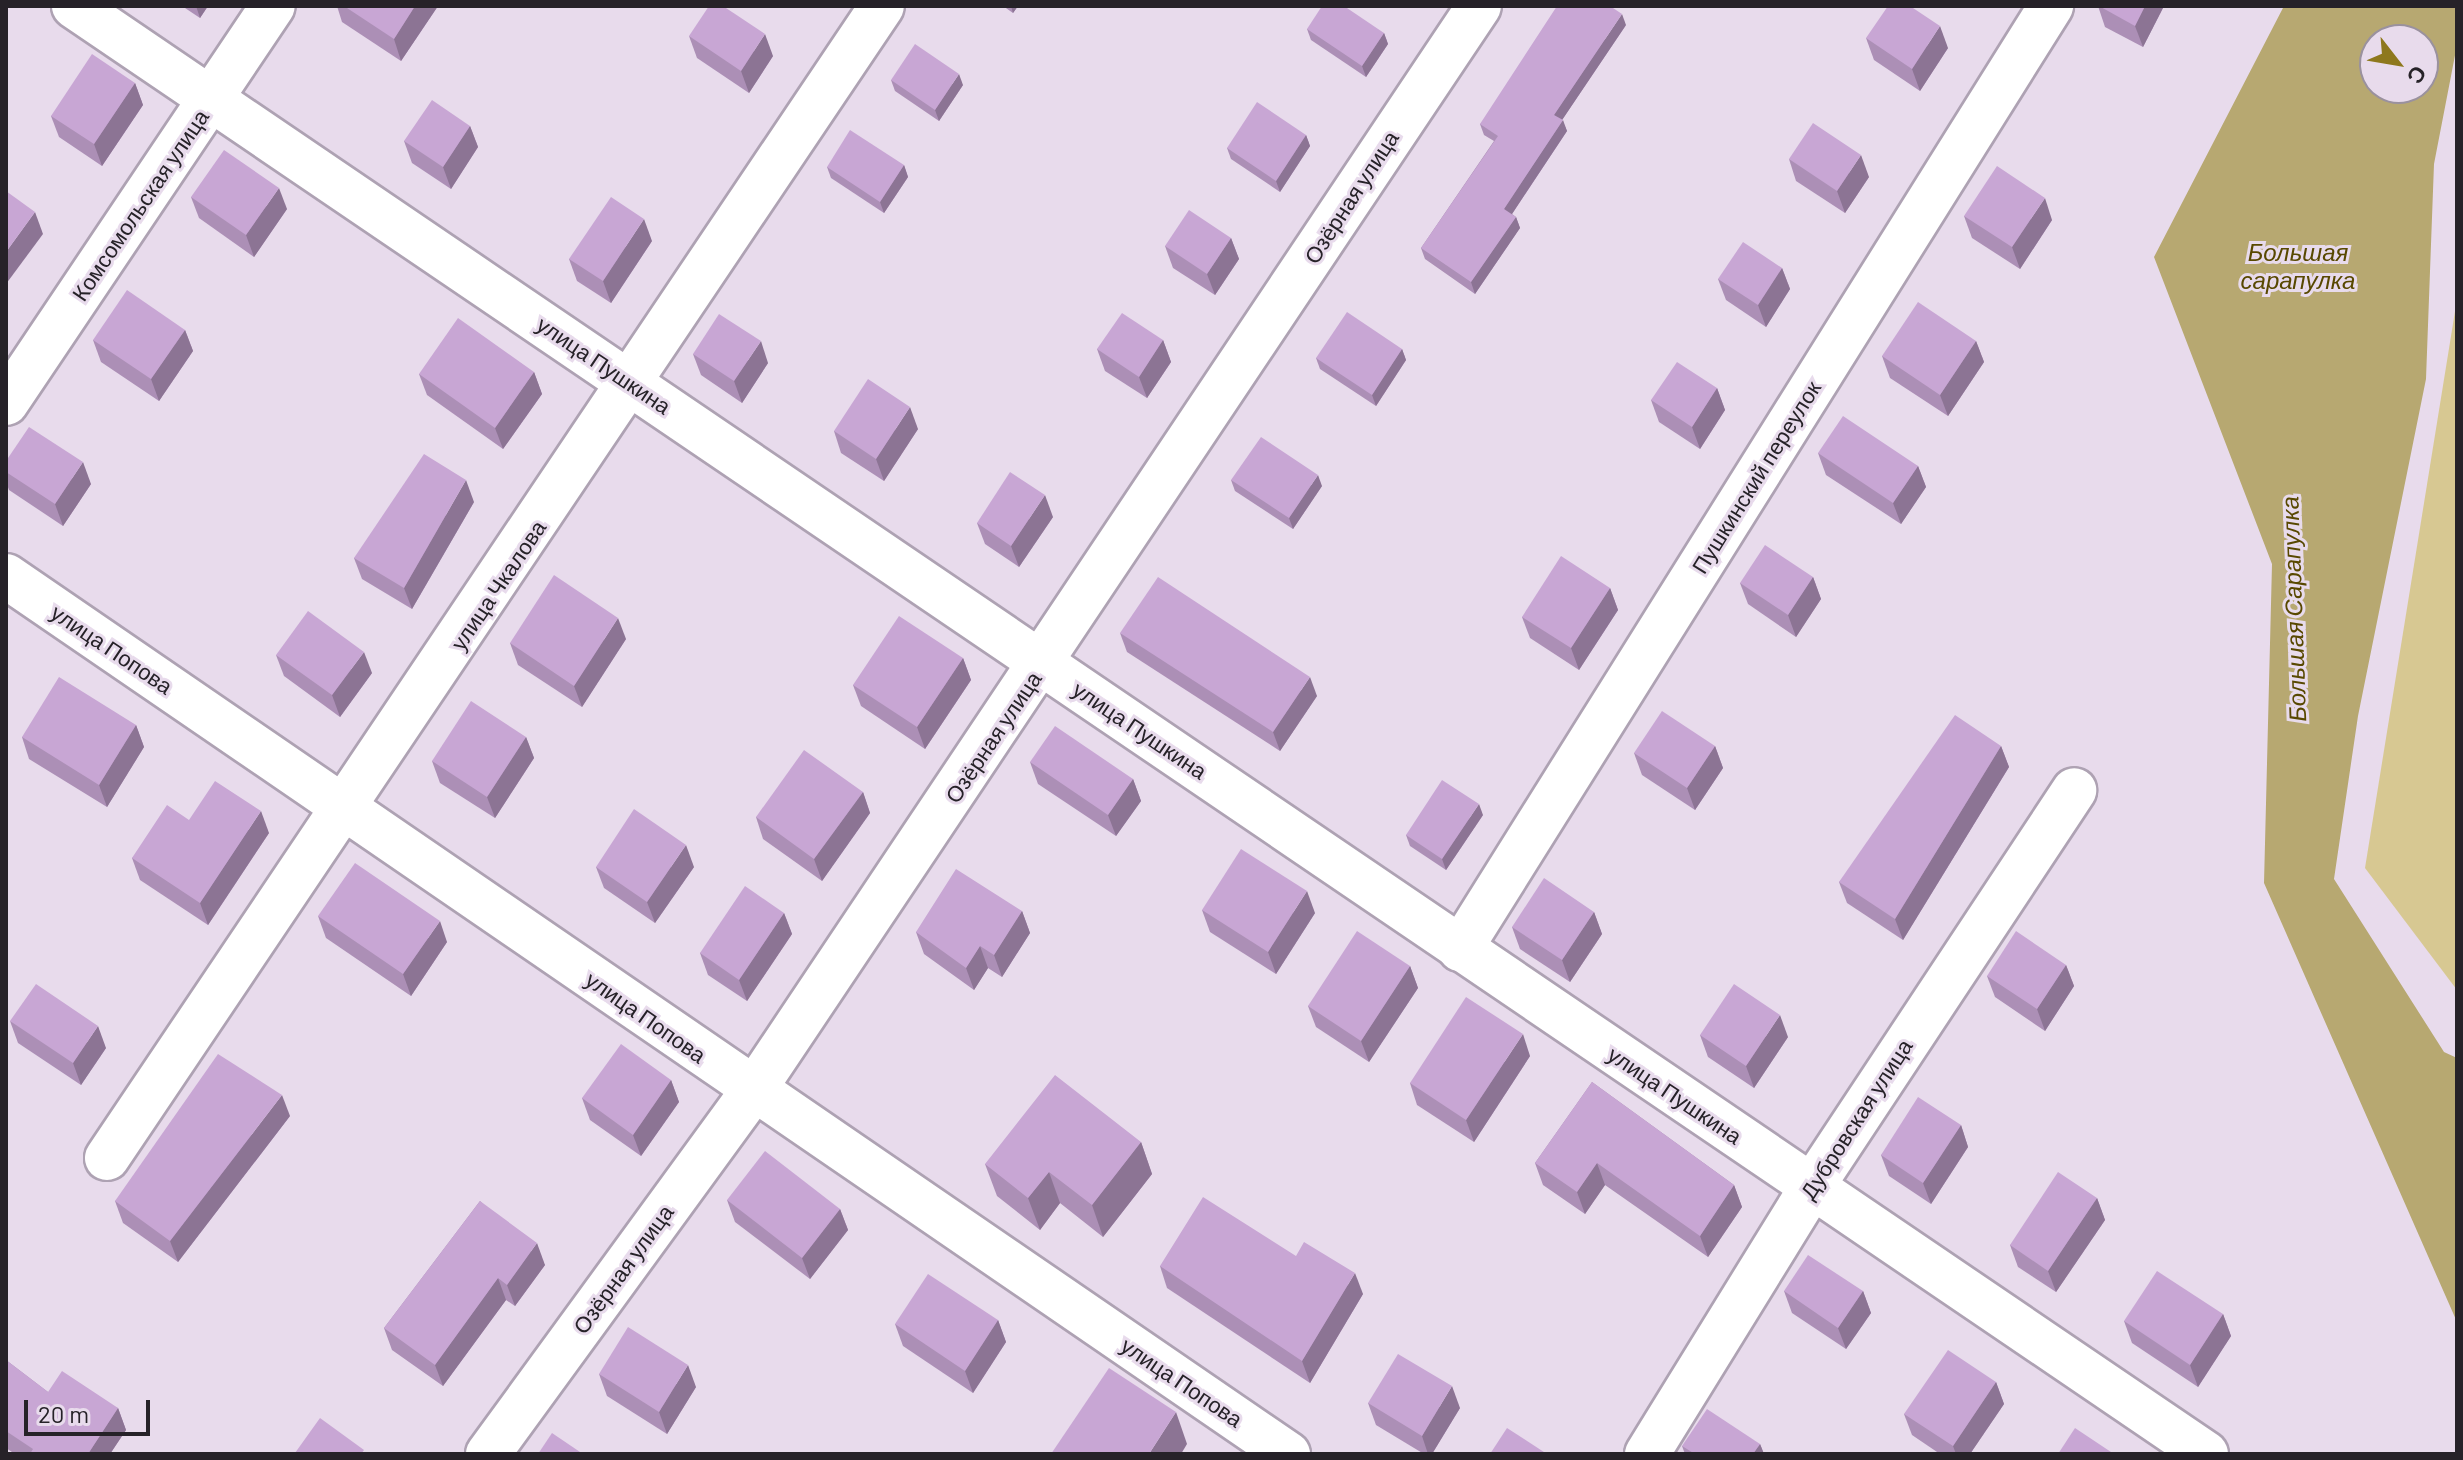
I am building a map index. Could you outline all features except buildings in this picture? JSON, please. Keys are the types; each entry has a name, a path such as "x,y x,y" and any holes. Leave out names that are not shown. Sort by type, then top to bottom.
{"street":[{"name":"улица Пушкина","path":"74,6 2206,1454"},
{"name":"Комсомольская улица","path":"6,403 273,6"},
{"name":"улица Чкалова","path":"107,1158 633,385 882,6"},
{"name":"Озёрная улица","path":"488,1454 753,1091 1043,663 1479,6"},
{"name":"Пушкинский переулок","path":"1460,949 2051,6"},
{"name":"улица Попова","path":"6,576 753,1091 1288,1454"},
{"name":"Дубровская улица","path":"1647,1454 1811,1188 2074,790"}],"shaded area":[{"path":"2457,299 2457,990 2365,868"}],"water":[{"name":"Большая сарапулка","path":"2284,6 2457,6 2457,45 2434,164 2426,379 2358,716 2334,879 2444,1052 2457,1058 2457,1322 2264,883 2272,564 2154,257"}],"water label":[{"name":"Большая Сарапулка","path":"2293,609"}]}
